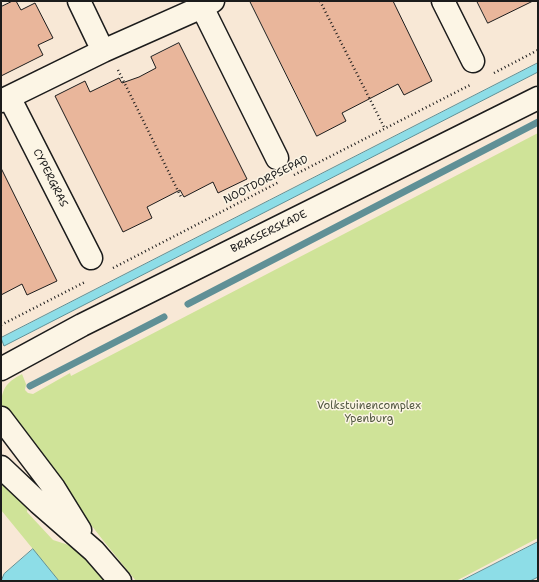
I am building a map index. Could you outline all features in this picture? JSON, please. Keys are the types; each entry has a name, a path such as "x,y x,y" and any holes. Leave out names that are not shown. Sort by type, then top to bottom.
{"street":[{"path":"79,1 105,50"},
{"path":"443,1 473,61"},
{"name":"CYPERGRAS","path":"98,264 5,99 105,50 208,4 277,158"},
{"name":"BRASSERSKADE","path":"1,369 82,325 538,98"},
{"path":"1,418 54,488 94,551"},
{"path":"1,466 39,503 94,551 120,581"}],"path":[{"path":"320,1 385,129"},
{"path":"105,50 182,199"},
{"path":"489,75 538,50"},
{"name":"NOOTDORPSEPAD","path":"288,178 475,82"},
{"name":"NOOTDORPSEPAD","path":"98,264 281,182"},
{"path":"1,325 86,282"}],"green space":[{"name":"Volkstuinencomplex Ypenburg","path":"538,133 538,538 456,581 136,581 1,409 2,397 5,388 22,374 26,384 25,390 28,393 33,394 70,373 71,376"},
{"path":"1,477 28,504 27,512 53,540 75,547 105,581 59,581 1,510"}],"water":[{"path":"538,63 538,72 4,346 1,338"},
{"path":"538,542 538,577 530,581 461,581"},
{"path":"33,549 59,581 1,581 4,574"}],"building":[{"path":"16,1 21,10 35,3 53,38 38,45 43,55 1,76 1,7"},
{"path":"250,1 393,1 432,81 404,95 398,84 342,113 346,121 317,136"},
{"path":"477,1 533,1 488,23"},
{"path":"179,43 247,179 218,193 213,182 184,197 180,190 147,207 152,218 123,232 55,96 85,81 90,92 119,78 122,83 139,77 156,68 151,57"},
{"path":"1,168 57,281 27,295 22,284 1,295"}],"waterway":[{"path":"188,304 538,122"},
{"path":"30,386 164,317"}]}
